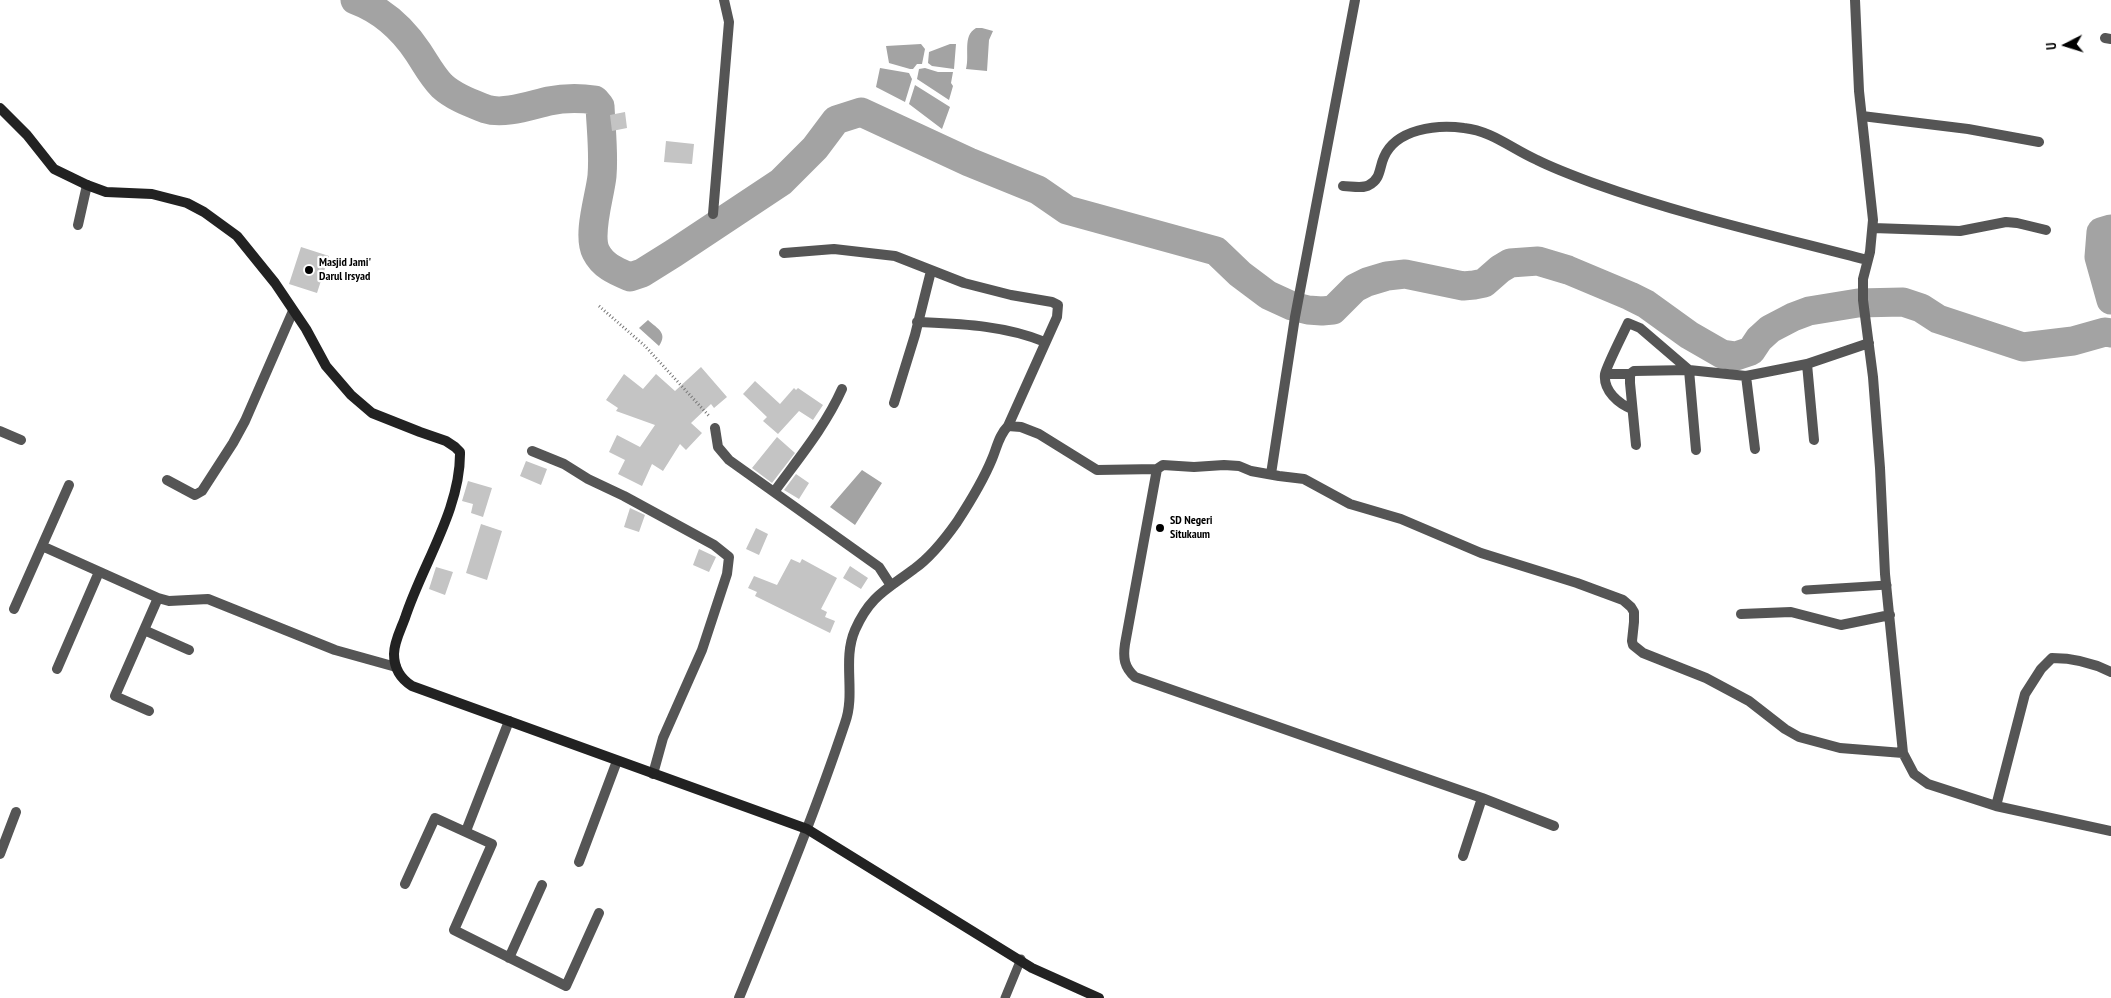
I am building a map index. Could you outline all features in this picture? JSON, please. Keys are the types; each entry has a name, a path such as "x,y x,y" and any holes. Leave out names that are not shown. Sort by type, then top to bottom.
{"street":[{"path":"713,214 729,22 724,0"},
{"path":"1271,474 1295,317 1355,0"},
{"path":"1855,0 1862,116 1873,228 1870,252 1863,279 1863,300 1869,343 1880,468 1887,586 1903,753 1914,774 1928,784 1996,806 2111,831"},
{"path":"0,108 26,135 54,169 106,192 152,194 187,203 204,212 237,236 275,283 306,328 326,366 339,383 362,405 386,419 446,441 460,452 458,479 449,510 410,603 394,652 396,667 404,681 412,686 617,762 807,829 1052,978 1099,998"},
{"path":"1862,116 1960,128 2039,142"},
{"path":"1343,186 1367,187 1378,179 1384,157 1392,144 1408,134 1432,128 1465,128 1486,133 1536,160 1594,183 1707,219 1867,260"},
{"path":"78,225 87,185"},
{"path":"1873,228 1960,231 2006,222 2046,230"},
{"path":"739,998 807,829 846,721 849,690 848,658 855,630 874,599 890,584 915,569 947,536 979,485 1057,317 1058,305 1052,302 982,288 931,271 904,259 884,254 834,249 784,253"},
{"path":"894,403 931,271"},
{"path":"167,480 195,495 202,491 234,443 293,311"},
{"path":"917,322 982,326 1028,335 1045,342"},
{"path":"1632,409 1620,404 1607,388 1605,374 1628,323 1640,328 1689,370 1696,450"},
{"path":"1605,374 1689,370 1746,376 1808,364 1869,343"},
{"path":"1808,364 1814,440"},
{"path":"1630,374 1636,445"},
{"path":"1746,376 1755,449"},
{"path":"774,492 814,438 832,410 842,389"},
{"path":"1008,426 1021,427 1039,434 1097,470 1157,469 1163,465 1194,467 1224,465 1304,479 1350,504 1401,519 1481,553 1577,583 1623,600 1632,607 1634,612 1632,641 1637,648 1729,690 1749,701 1785,729 1799,737 1840,748 1903,753"},
{"path":"715,428 718,447 729,460 879,566 890,584"},
{"path":"0,431 21,440"},
{"path":"532,451 564,464 588,479 624,496 714,545 729,557 726,574 702,650 663,738 653,774"},
{"path":"1157,469 1123,655 1128,671 1135,677 1482,798 1554,826"},
{"path":"14,609 69,485"},
{"path":"42,546 158,598 169,601 208,599 335,650 396,667"},
{"path":"57,669 99,572"},
{"path":"149,711 115,696 158,598"},
{"path":"1741,614 1791,612 1841,625 1890,615"},
{"path":"144,630 189,650"},
{"path":"1996,806 2025,694 2041,669 2052,658 2064,658 2102,667 2111,672"},
{"path":"466,831 509,721"},
{"path":"579,862 617,762"},
{"path":"1464,856 1482,798"},
{"path":"0,854 16,812"},
{"path":"405,884 435,818 492,844 454,930 566,986 599,912"},
{"path":"509,958 542,885"}],"lane":[{"path":"1806,590 1887,586"},
{"path":"1005,998 1021,959"}],"path":[{"path":"599,306 652,353 711,418 715,428"}],"shaded area":[{"path":"976,28 993,31 989,40 987,71 966,69 969,36"},
{"path":"921,44 925,49 922,64 917,64 913,69 910,69 889,63 886,46"},
{"path":"950,44 956,44 954,69 932,66 928,63 929,52"},
{"path":"880,68 909,73 912,79 905,102 876,87"},
{"path":"925,68 938,72 953,72 951,83 953,86 949,100 917,79 919,69"},
{"path":"915,85 950,107 942,129 909,104"},
{"path":"648,320 662,334 662,342 659,346 639,328"},
{"path":"862,470 882,483 855,525 830,507"}],"building":[{"path":"625,112 627,128 612,131 610,115"},
{"path":"666,141 694,144 692,164 664,162"},
{"name":"Masjid Jami' Darul Irsyad","path":"301,247 329,256 317,293 289,284"},
{"path":"701,367 727,397 714,408 711,404 691,423 702,433 686,450 680,444 663,471 652,464 642,486 618,474 625,460 609,452 617,435 640,447 655,425 616,411 618,408 606,400 624,374 643,389 656,374 675,391"},
{"path":"755,381 780,404 794,388 796,390 798,388 823,405 813,420 799,411 778,434 763,421 767,417 743,394"},
{"path":"777,437 795,453 772,483 752,468"},
{"path":"526,461 547,469 541,485 520,476"},
{"path":"796,474 809,483 799,499 784,490"},
{"path":"468,481 492,488 483,517 471,513 473,504 462,501"},
{"path":"630,508 645,515 639,532 624,527"},
{"path":"481,524 502,531 487,580 466,573"},
{"path":"756,528 768,534 759,555 746,549"},
{"path":"699,549 716,557 709,572 693,565"},
{"path":"791,559 800,563 802,559 837,578 821,609 827,612 825,617 835,621 830,633 755,596 757,592 748,588 754,576 777,585"},
{"path":"850,566 868,578 861,589 843,578"},
{"path":"436,567 453,572 445,595 429,589"}],"waterway":[{"path":"355,0 374,9 391,21 412,43 442,86 457,97 493,111 518,109 560,99 595,100 600,106 603,159 602,176 593,225 594,244 596,252 606,264 630,277 642,273 674,253 781,182 815,148 836,120 861,112 969,162 1038,190 1067,210 1216,251 1240,274 1268,295 1292,306 1308,310 1333,310 1355,288 1387,276 1405,274 1463,286 1474,285 1484,283 1510,263 1538,261 1568,270 1630,296 1646,304 1689,335 1722,354 1736,356 1751,351 1759,339 1770,329 1793,317 1809,311 1858,303 1903,302 1921,308 1938,319 2023,347 2073,341 2105,332 2111,333"},
{"path":"2111,229 2101,232 2099,257 2111,300"}],"place":[{"name":"Masjid Jami' Darul Irsyad","path":"309,270"},
{"name":"SD Negeri Situkaum","path":"1160,528"}]}
